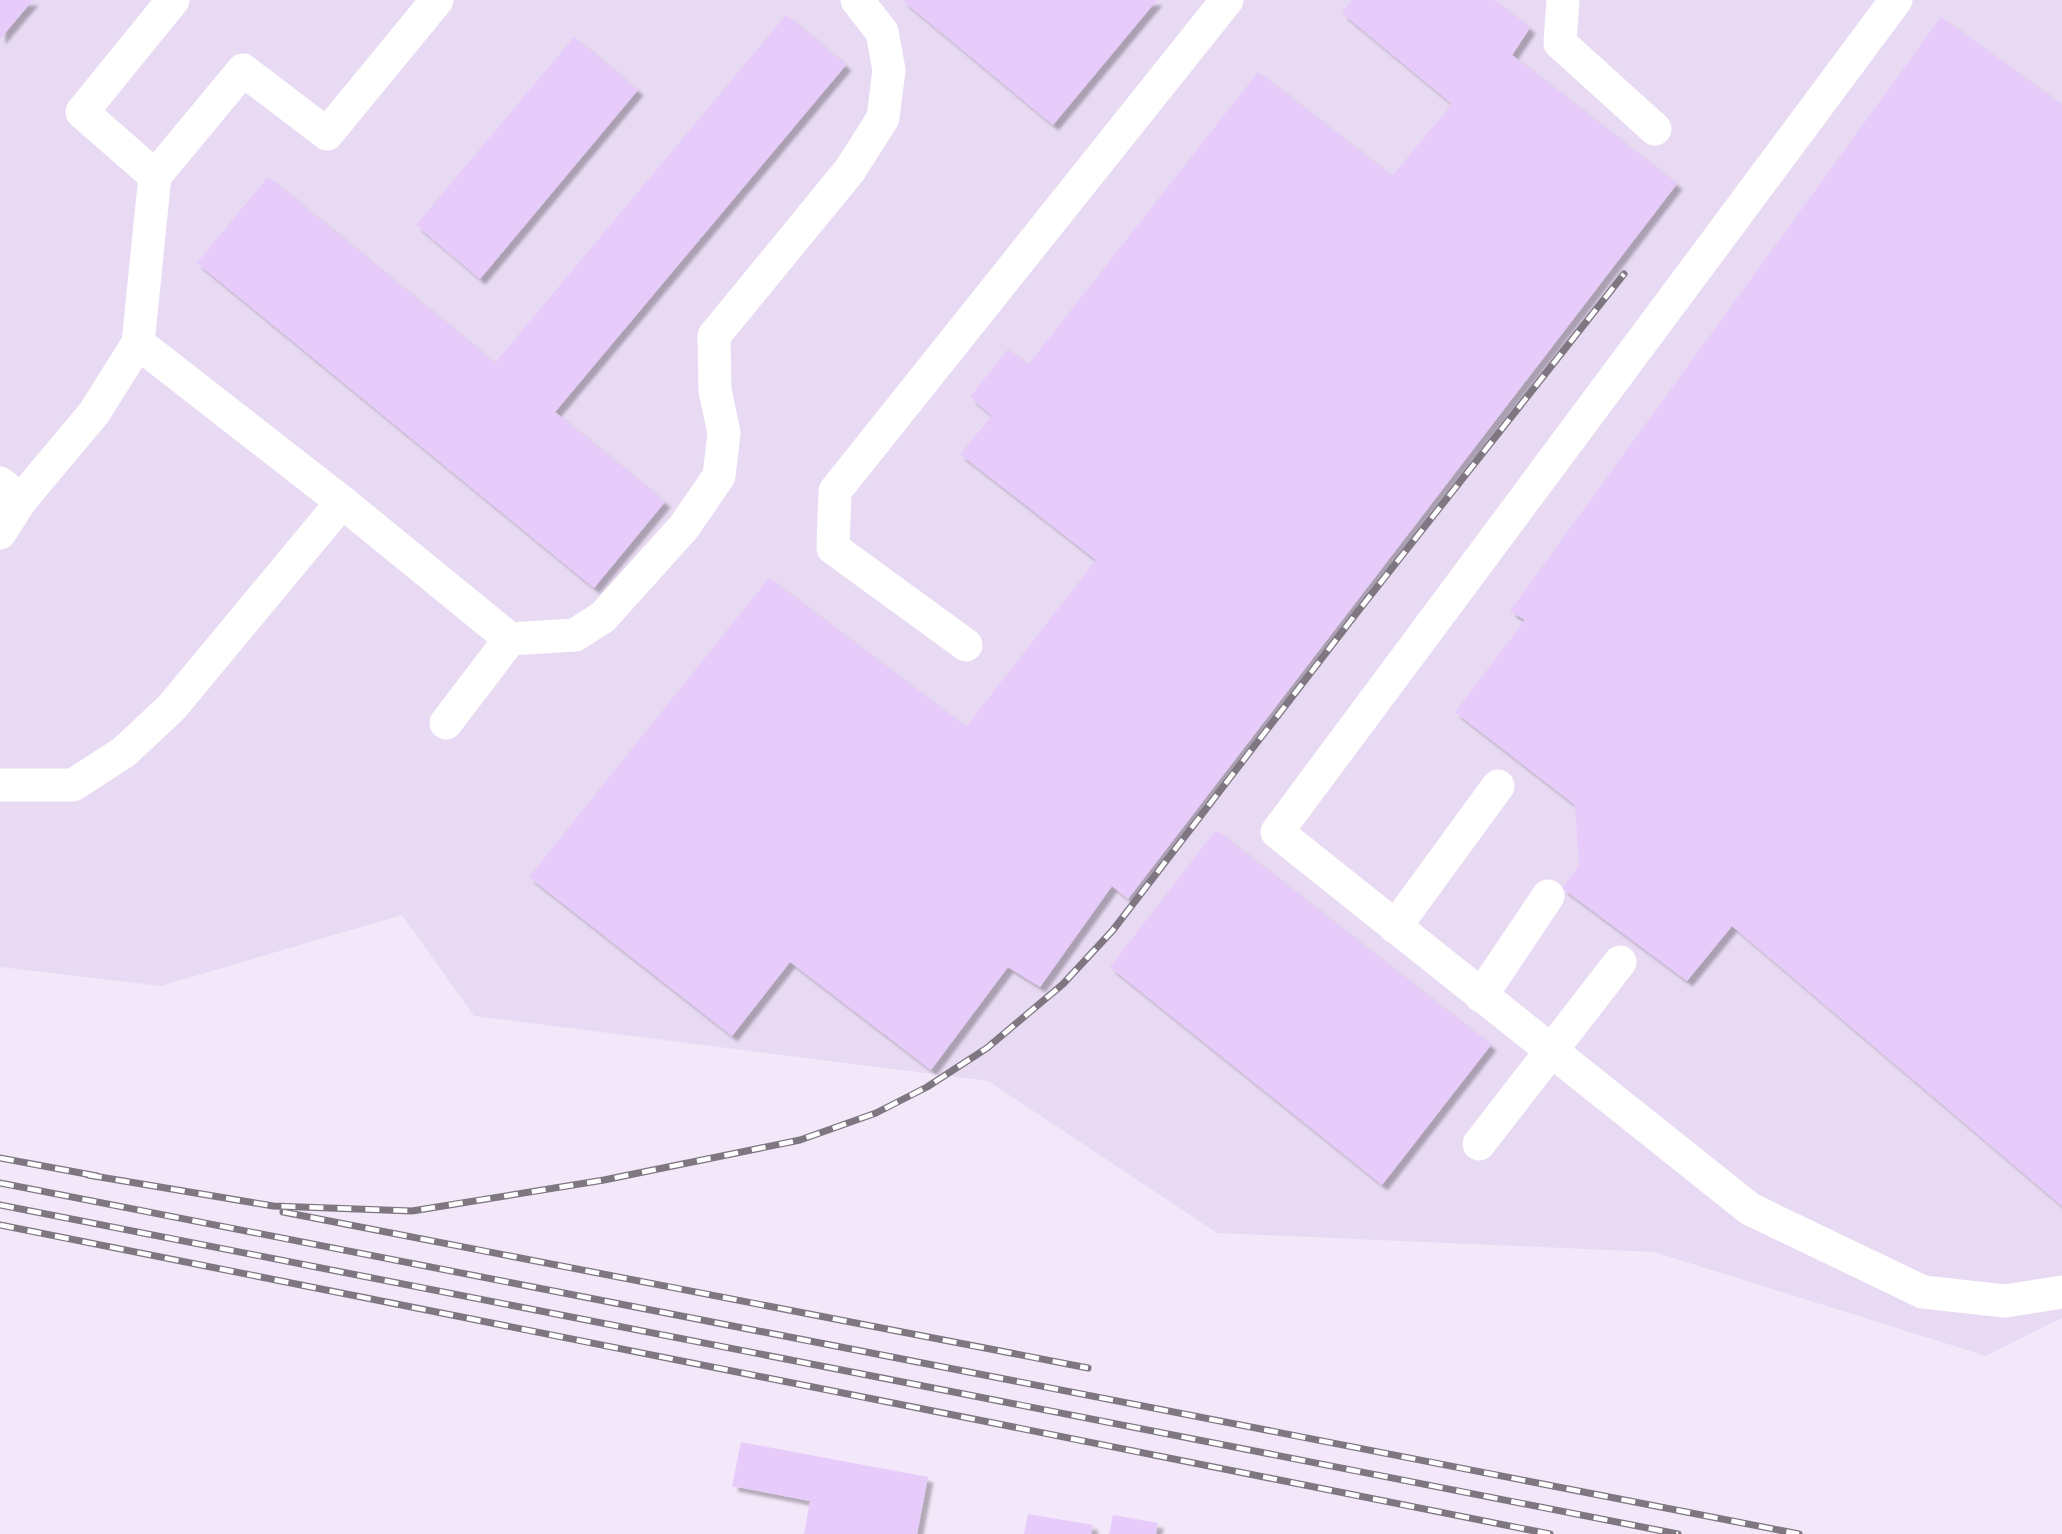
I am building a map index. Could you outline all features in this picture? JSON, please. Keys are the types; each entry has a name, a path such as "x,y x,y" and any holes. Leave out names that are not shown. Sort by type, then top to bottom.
{"lane":[{"path":"155,176 82,112 173,0"},
{"path":"0,533 10,492 94,413 138,343 155,176 243,70 327,134 437,0"},
{"path":"138,343 342,502 510,639 575,635 603,617 684,527 719,476 724,433 715,390 714,336 850,170 884,118 889,70 882,32 857,0"},
{"path":"966,645 833,548 835,491 1227,0"},
{"path":"1563,0 1560,43 1655,129"},
{"path":"1896,0 1277,832 1750,1209 1923,1292 2005,1301 2060,1290"},
{"path":"0,785 72,785 124,752 172,707 342,502"},
{"path":"446,723 510,639"},
{"path":"1395,927 1498,786"},
{"path":"1481,996 1548,896"},
{"path":"1479,1144 1620,962"}],"shaded area":[{"path":"0,0 2062,0 2062,1318 1986,1356 1654,1252 1217,1233 988,1081 474,1016 402,915 161,986 0,967"}],"building":[{"path":"0,0 33,0 0,39"},
{"path":"902,0 1157,0 1053,125"},
{"path":"1352,0 1494,0 1530,28 1512,55 1677,184 1128,899 1112,886 1040,987 1008,967 931,1070 790,962 732,1036 529,877 769,578 966,727 1096,560 960,454 992,416 970,397 1008,349 1028,365 1258,72 1392,176 1452,104 1342,13"},
{"path":"786,15 846,65 555,412 665,502 594,588 197,263 268,177 495,363"},
{"path":"1941,17 2062,105 2062,1206 1732,926 1687,981 1562,888 1579,866 1575,805 1455,712 1525,620 1510,611"},
{"path":"574,37 638,90 480,279 416,225"},
{"path":"1216,830 1491,1045 1382,1185 1110,967"},
{"path":"741,1442 928,1477 917,1534 804,1534 810,1501 732,1486"},
{"path":"1028,1514 1093,1525 1091,1534 1024,1534"},
{"path":"1113,1515 1158,1523 1156,1534 1109,1534"}],"railway":[{"path":"88,1175 273,1206 412,1211 604,1180 800,1140 876,1113 927,1087 987,1048 1063,984 1113,930 1355,615 1624,274"},
{"path":"0,1158 97,1176"},
{"path":"0,1183 1799,1534"},
{"path":"0,1205 1678,1534"},
{"path":"283,1212 1088,1368"},
{"path":"0,1225 1550,1534"}]}
